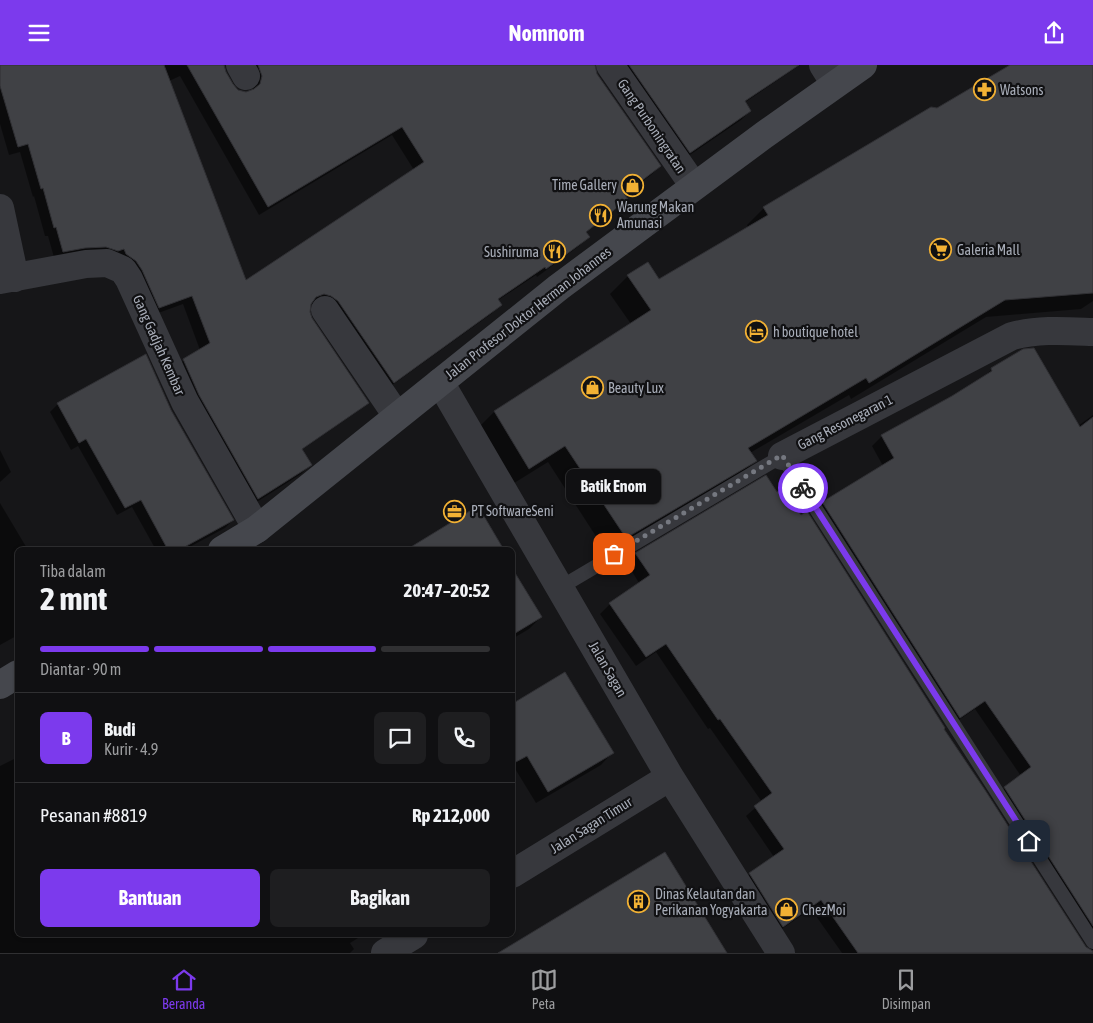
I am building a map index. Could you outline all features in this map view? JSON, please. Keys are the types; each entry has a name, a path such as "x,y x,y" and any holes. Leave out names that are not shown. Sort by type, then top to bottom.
{"main road":[{"name":"Jalan Profesor Doktor Herman Johannes","path":"227,547 257,529 559,287 694,186 829,75 863,65"},
{"path":"0,685 15,677"}],"street":[{"name":"Gang Purboningratan","path":"610,65 694,186"},
{"path":"0,208 8,279"},
{"name":"Gang Gadjah Kembar","path":"8,279 86,264 107,263 123,270 129,279 185,402 257,529"},
{"path":"325,310 397,416"},
{"name":"Gang Resonegaran 1","path":"782,455 1012,336 1027,332 1045,331 1093,332"},
{"name":"Jalan Sagan","path":"440,382 670,777 781,953"},
{"name":"Jalan Sagan Timur","path":"515,872 670,777"},
{"path":"385,953 411,937"}],"lane":[{"name":"Gang Resonegaran 1","path":"560,587 782,455"},
{"path":"782,455 1093,942"}],"building":[{"path":"0,65 164,65 246,280 424,162 402,127 268,207 187,65 224,65 233,84 238,90 246,92 260,84 262,76 258,65 595,65 597,74 661,166 624,194 628,199 586,232 590,237 546,269 545,267 498,299 502,305 394,383 338,301 324,294 316,297 311,304 310,312 312,318 369,403 302,449 312,465 258,499 199,395 183,359 210,343 192,296 159,308 142,270 136,261 126,254 124,249 118,251 106,247 85,248 63,252 43,188 41,189 28,144 18,147 0,86"},
{"path":"629,65 799,65 745,101 751,111 690,153"},
{"path":"1010,65 1093,65 1093,293 1005,300 869,383 866,378 748,448 757,461 626,538 565,446 529,469 494,411 651,310 627,275 648,262 659,279 768,215 763,207 931,107 937,108"},
{"path":"1034,348 1080,427 1093,417 1093,926 1004,787 1031,767 985,701 960,718 822,502 894,458 881,435 952,396 992,371 991,368 1023,349"},
{"path":"146,354 171,410 234,520 184,547 166,547 141,500 125,508 86,439 79,443 57,403"},
{"path":"766,475 777,492 782,488 801,515 807,511 944,729 1086,947 1093,951 1093,953 858,953 821,900 783,927 749,873 784,849 754,806 772,793 720,719 718,720 666,644 646,657 609,603 650,575 635,553"},
{"path":"478,506 502,547 411,547"},
{"path":"515,573 542,617 515,633"},
{"path":"565,672 614,753 548,792 527,756 515,762 515,702"},
{"name":"Dinas Kelautan dan Perikanan Yogyakarta","path":"665,852 727,953 498,953"}],"way so far":[{"path":"614,554 782,455 803,488"}],"place":[{"name":"Watsons","path":"984,90"},
{"name":"Time Gallery","path":"633,185"},
{"name":"Warung Makan Amunasi","path":"601,215"},
{"name":"Galeria Mall","path":"941,250"},
{"name":"Sushiruma","path":"555,252"},
{"name":"h boutique hotel","path":"757,332"},
{"name":"Beauty Lux","path":"592,388"},
{"name":"PT SoftwareSeni","path":"455,511"},
{"name":"Batik Enom","path":"614,554"},
{"name":"Dinas Kelautan dan Perikanan Yogyakarta","path":"639,902"},
{"name":"ChezMoi","path":"786,910"}],"route":[{"path":"803,488 1029,841"}]}
